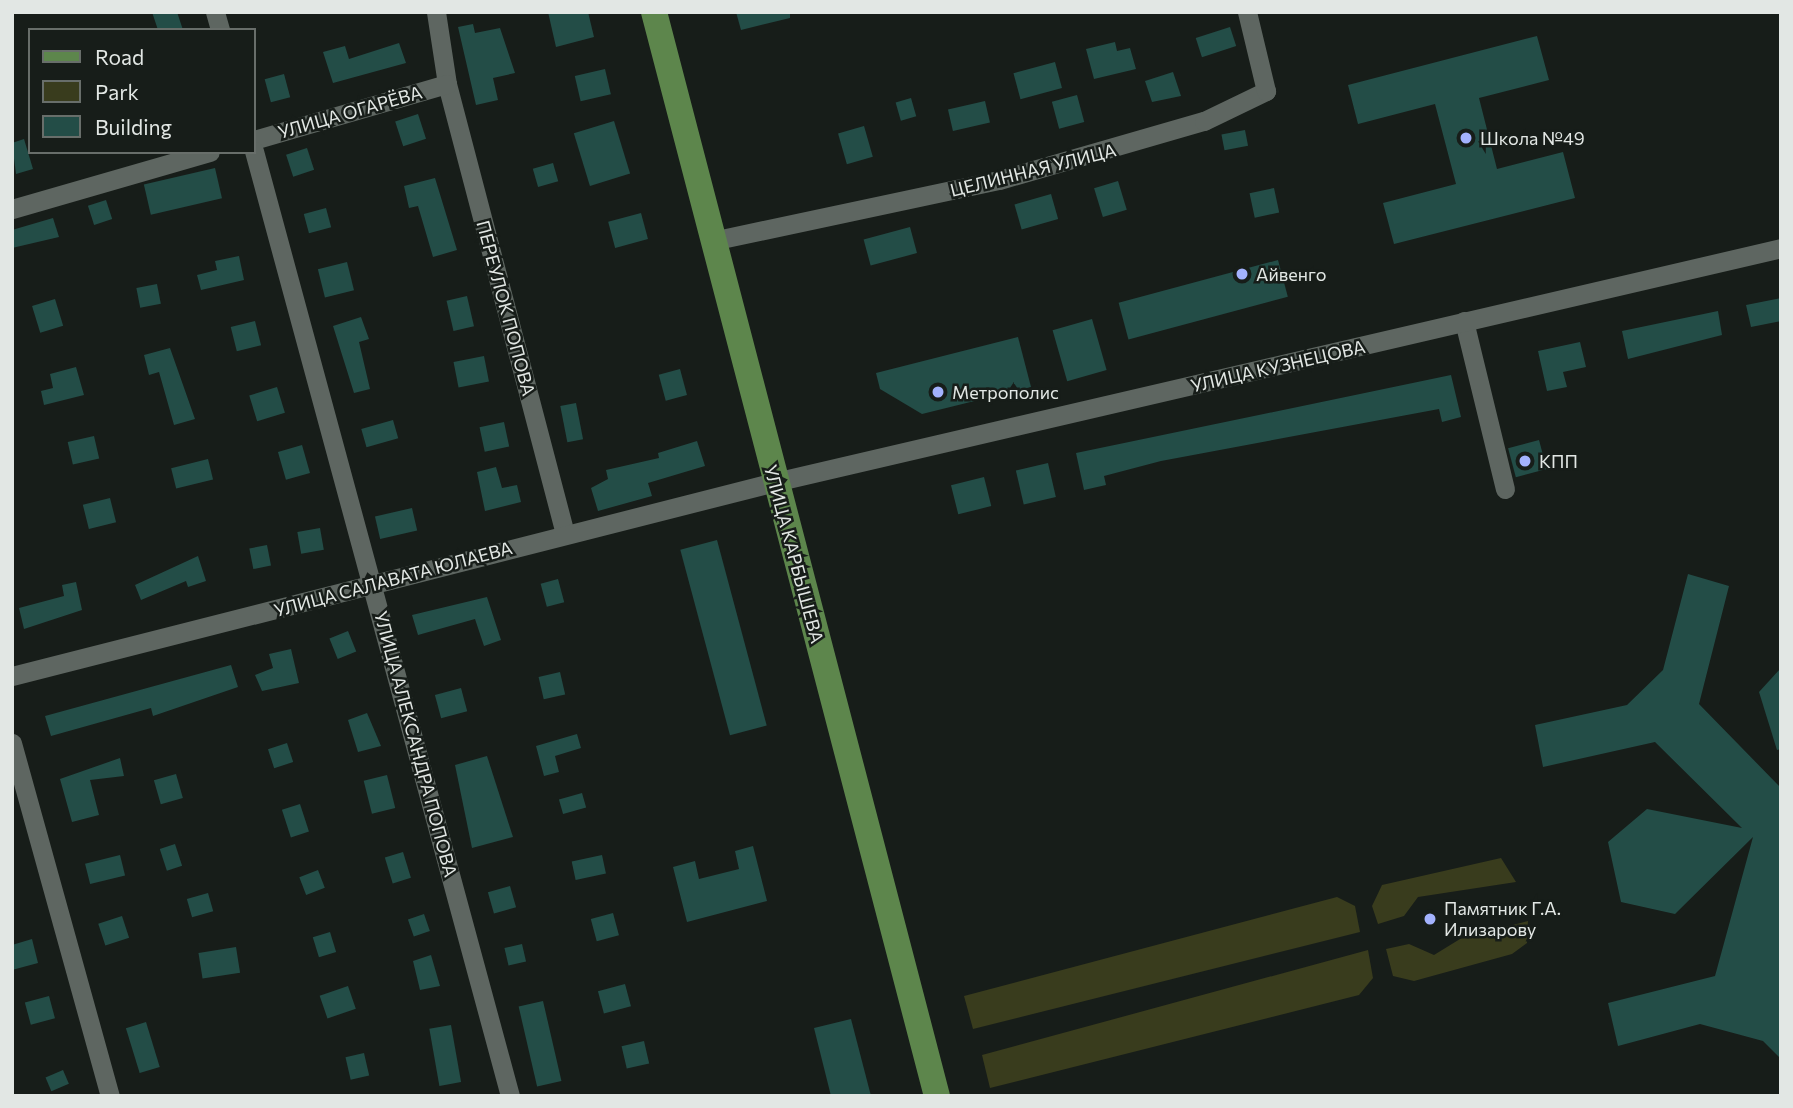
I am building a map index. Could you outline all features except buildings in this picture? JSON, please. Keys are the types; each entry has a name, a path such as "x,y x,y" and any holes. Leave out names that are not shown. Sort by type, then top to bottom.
{"main road":[{"name":"УЛИЦА КАРБЫШЕВА","path":"654,12 937,1096"}],"street":[{"name":"ПЕРЕУЛОК ПОПОВА","path":"436,12 447,83 565,533"},
{"name":"ЦЕЛИННАЯ УЛИЦА","path":"712,241 999,180 1204,121 1266,91 1247,12"},
{"name":"УЛИЦА ОГАРЁВА","path":"256,138 447,83"},
{"path":"12,209 203,154"},
{"name":"УЛИЦА АЛЕКСАНДРА ПОПОВА","path":"255,154 374,585 510,1096"},
{"name":"УЛИЦА КУЗНЕЦОВА","path":"775,482 1781,248"},
{"path":"1464,321 1505,489"},
{"name":"УЛИЦА САЛАВАТА ЮЛАЕВА","path":"12,677 374,585 565,533 775,482"},
{"path":"12,743 110,1096"}],"green space":[{"path":"1501,858 1516,882 1418,897 1404,916 1378,924 1372,906 1382,885"},
{"path":"1337,897 1355,906 1360,932 973,1029 964,996"},
{"path":"1528,921 1527,943 1512,954 1414,981 1393,976 1386,949 1409,944 1434,955 1460,939"},
{"path":"1368,950 1373,978 1359,995 990,1088 982,1055"}],"place":[{"name":"Школа №49","path":"1466,138"},
{"name":"Айвенго","path":"1242,274"},
{"name":"Метрополис","path":"938,392"},
{"name":"КПП","path":"1525,461"},
{"name":"Памятник Г.А. Илизарову","path":"1430,919"}]}
